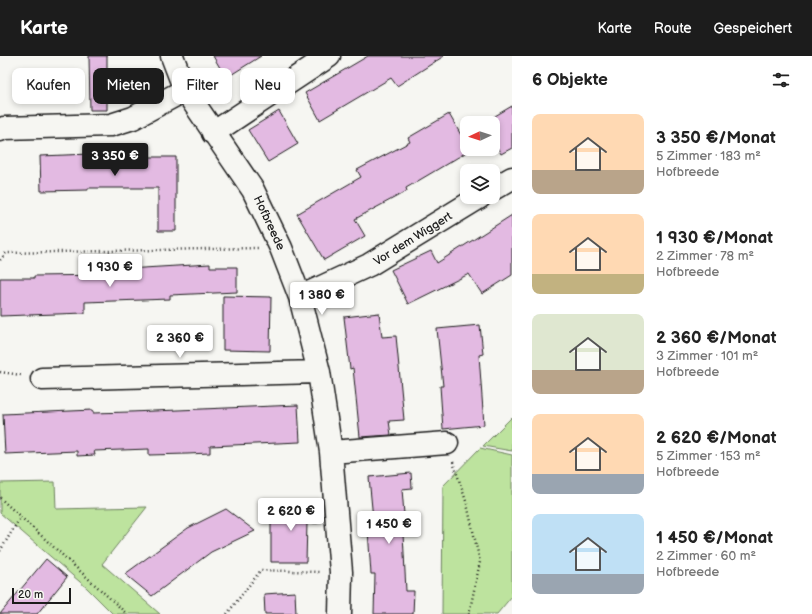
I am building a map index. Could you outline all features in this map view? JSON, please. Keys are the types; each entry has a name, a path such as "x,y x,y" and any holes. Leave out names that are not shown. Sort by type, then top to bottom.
{"street":[{"name":"Hofbreede","path":"172,56 177,68"},
{"path":"213,133 330,56"},
{"path":"0,130 4,128 111,125 133,118 172,97"},
{"name":"Hofbreede","path":"194,104 253,190 281,248 300,297 319,372 331,452 341,572 340,614"},
{"path":"500,185 512,178"},
{"name":"Vor dem Wiggert","path":"300,297 369,265 469,204"},
{"path":"42,379 319,372"},
{"path":"331,452 447,443"}],"path":[{"path":"0,260 6,253 281,248"},
{"path":"447,443 466,504 480,562 469,614"},
{"path":"0,498 20,518 127,614"},
{"path":"0,551 20,518"},
{"path":"227,614 261,570 341,572"}],"green space":[{"path":"512,417 512,451 483,446"},
{"path":"480,448 512,455 512,596 497,614 442,614 443,486"},
{"path":"55,482 56,509 147,507 102,564 160,614 113,614 87,588 0,513 0,483"}],"building":[{"path":"89,56 107,56 107,68 93,68 93,104 107,104 107,110 90,110"},
{"path":"213,56 261,56 232,74 232,68 220,68"},
{"path":"368,56 444,56 397,86 391,78 320,120 305,93"},
{"path":"512,106 512,148 501,154 500,116 495,116"},
{"path":"279,111 298,144 268,162 248,130"},
{"path":"449,114 460,133 460,156 406,188 407,191 355,219 365,236 324,260 297,214 361,177 357,170 410,142 408,138"},
{"path":"142,152 142,157 176,157 176,231 158,231 158,188 88,188 88,190 41,191 40,156"},
{"path":"512,215 512,275 482,294 469,274 408,304 391,270 431,251 437,263"},
{"path":"210,264 210,267 237,267 237,292 170,295 170,299 85,302 85,313 0,316 0,278 110,275 110,270"},
{"path":"223,296 271,297 270,351 223,350"},
{"path":"379,313 382,337 396,336 404,420 389,421 391,435 360,437 353,368 350,369 344,317"},
{"path":"480,325 483,354 479,355 484,425 443,429 440,386 443,386 437,329"},
{"path":"298,405 300,442 210,446 210,453 187,454 149,455 149,449 94,451 95,455 77,456 77,451 5,454 3,414 93,410 93,413 130,412"},
{"path":"411,473 412,488 402,489 404,514 402,515 406,591 414,591 413,614 374,614 375,574 371,574 368,530 374,529 369,477"},
{"path":"271,506 318,506 318,523 307,523 306,562 271,562"},
{"path":"226,509 255,531 211,552 152,596 125,574 188,528"},
{"path":"46,559 67,577 37,614 0,614"},
{"path":"295,592 296,614 265,614 264,594"}]}
